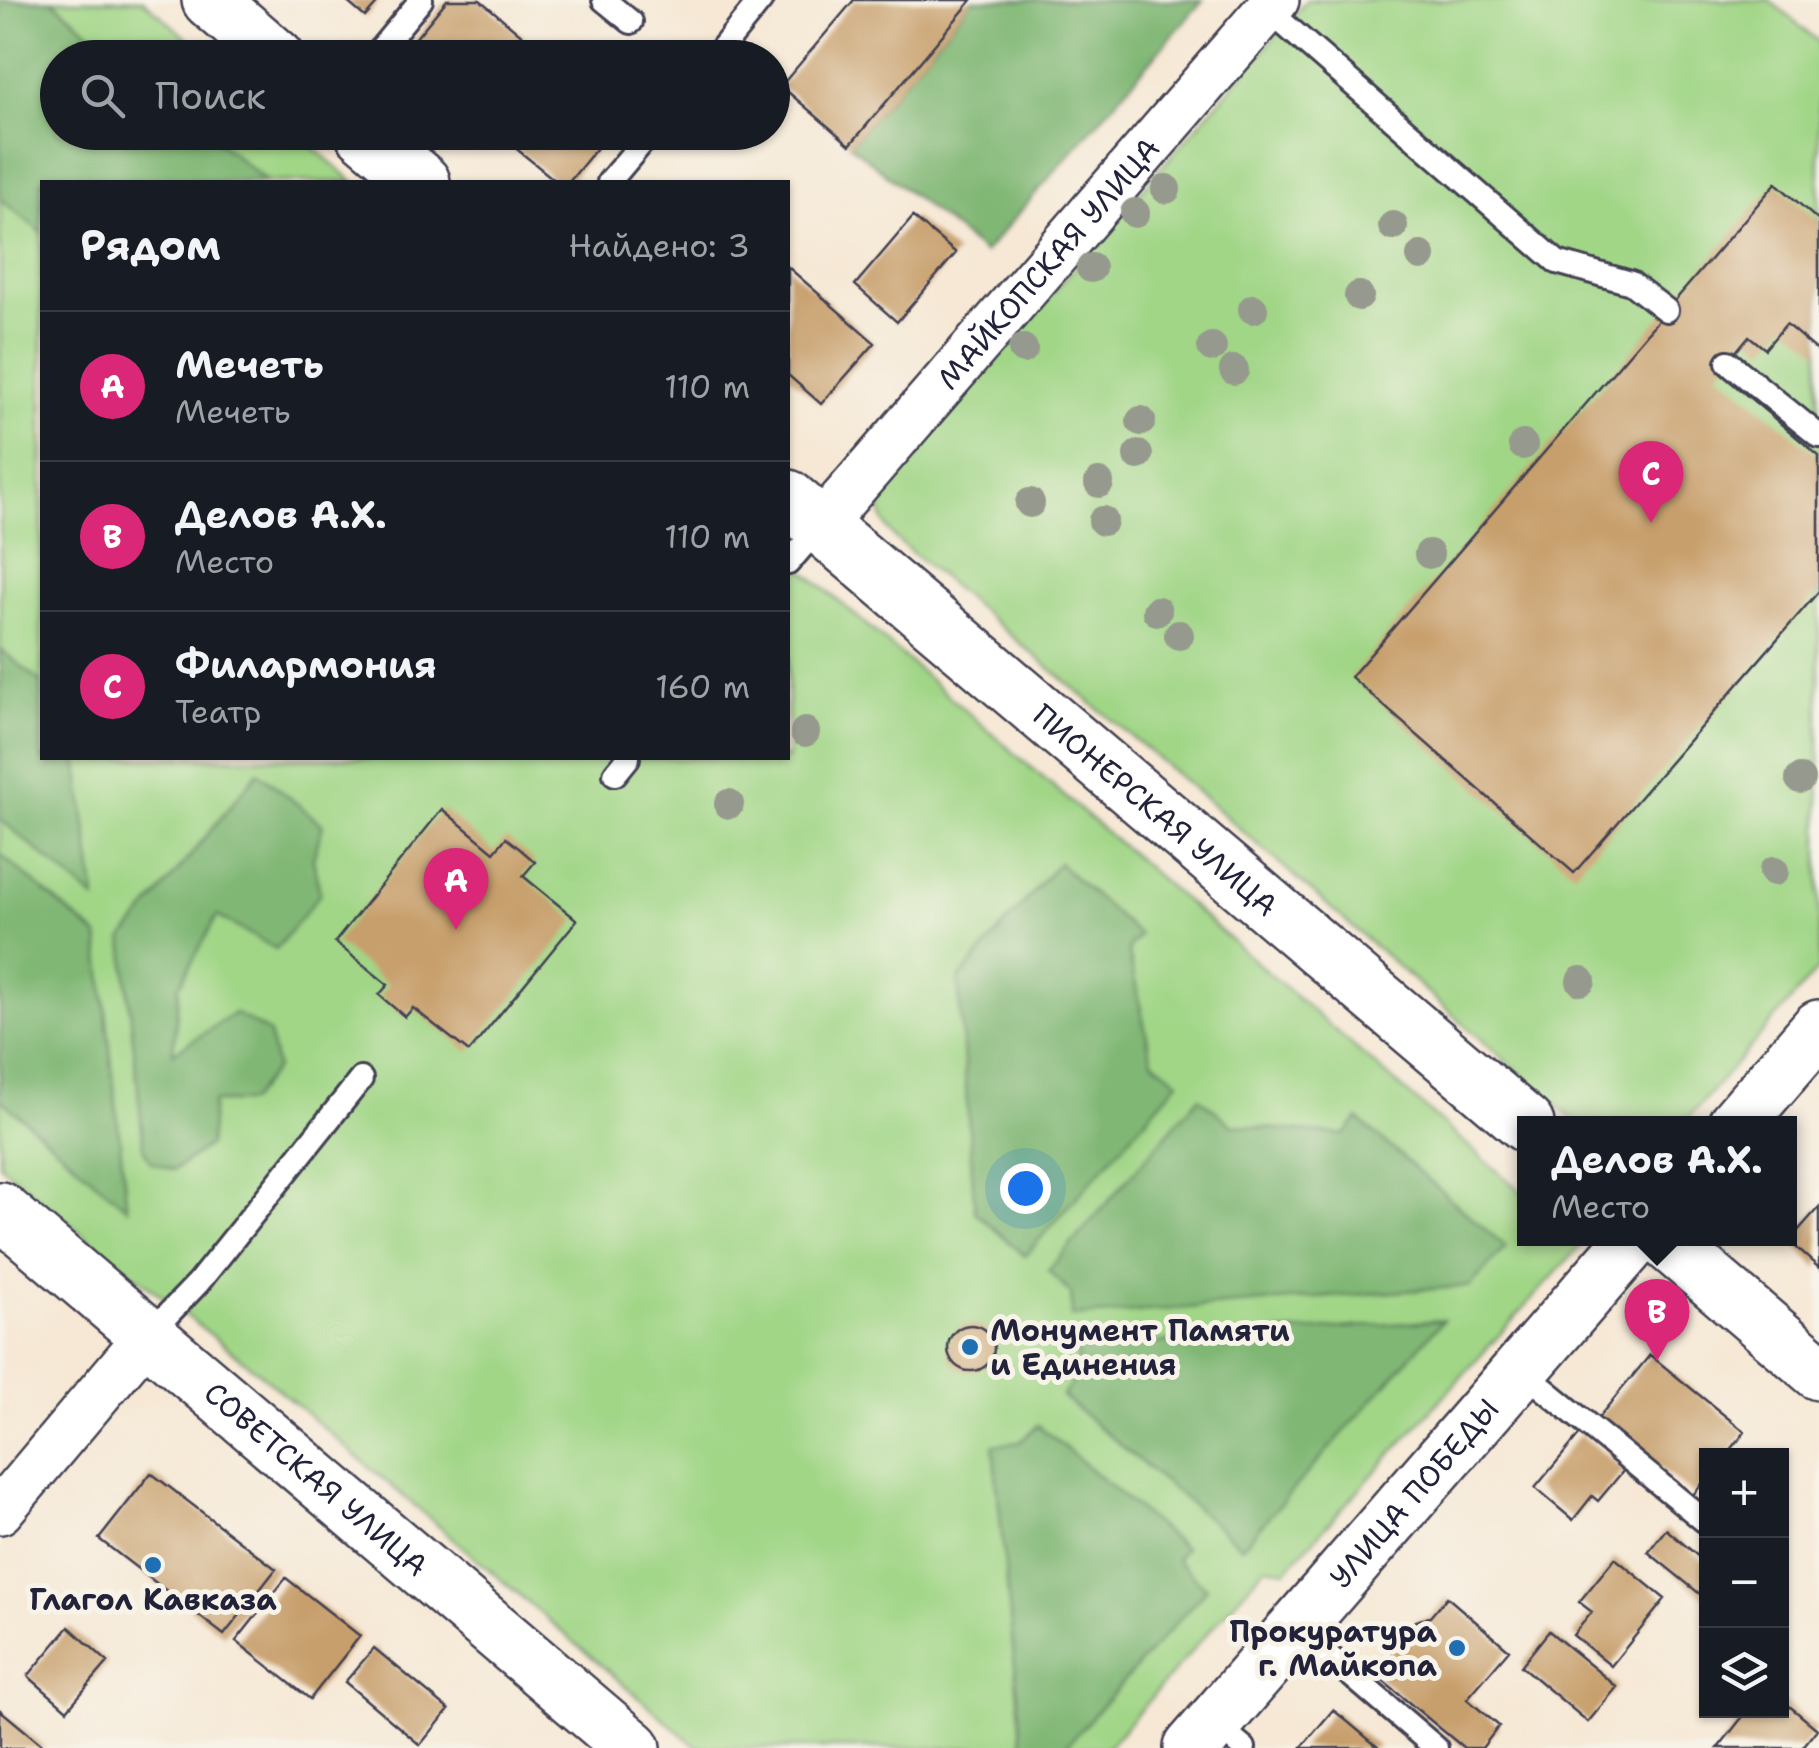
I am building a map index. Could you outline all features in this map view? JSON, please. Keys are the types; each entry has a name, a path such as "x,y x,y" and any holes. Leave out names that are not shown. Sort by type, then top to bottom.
{"street":[{"path":"210,0 256,40"},
{"name":"МАЙКОПСКАЯ УЛИЦА","path":"798,529 1272,5"},
{"path":"385,150 420,180"},
{"name":"ПИОНЕРСКАЯ УЛИЦА","path":"798,529 1517,1117"},
{"path":"1743,1116 1819,1028"},
{"name":"СОВЕТСКАЯ УЛИЦА","path":"0,1210 632,1748"},
{"name":"УЛИЦА ПОБЕДЫ","path":"1216,1740 1296,1628 1629,1246"},
{"path":"1671,1246 1819,1372"},
{"path":"0,1510 148,1335"}],"lane":[{"path":"388,40 421,0"},
{"path":"604,0 631,22"},
{"path":"729,40 761,0"},
{"path":"1272,5 1557,262 1632,282 1666,310"},
{"path":"611,180 636,150"},
{"path":"1728,362 1819,436"},
{"path":"148,1335 198,1283 361,1079"},
{"path":"1521,1370 1699,1516"},
{"path":"1296,1628 1436,1748"}],"green space":[{"path":"0,0 143,0 189,40 40,40 40,150 316,150 352,180 40,180 40,760 790,760 790,559 1517,1188 1517,1246 1580,1246 1286,1570 1265,1567 1107,1748 698,1748 257,1371 0,1165"},
{"path":"0,0 52,0 100,40 40,40 40,150 228,150 265,180 40,180 40,231 0,199"},
{"path":"972,0 1203,0 984,253 850,145"},
{"path":"1307,0 1769,0 1819,42 1819,968 1690,1116 1569,1116 1207,800 896,539 882,517 881,490"},
{"path":"0,649 40,681 40,760 77,760 96,900 0,819"},
{"path":"258,772 323,825 313,859 320,894 276,949 217,916 179,986 173,1053 235,1013 269,1033 276,1068 249,1102 213,1102 209,1145 174,1170 151,1162 144,1150 123,939"},
{"path":"0,854 98,936 127,1208 0,1099"},
{"path":"1058,863 1139,935 1128,949 1152,1060 1179,1081 1025,1256 975,1212 958,980"},
{"path":"1199,1097 1232,1125 1344,1135 1358,1119 1506,1247 1470,1286 1072,1317 1071,1293 1048,1271"},
{"path":"1443,1320 1242,1547 1062,1396 1077,1377 1077,1349"},
{"path":"1038,1425 1184,1548 1176,1560 1207,1588 1064,1748 1023,1748 993,1445 1020,1442"}],"building":[{"path":"345,0 380,0 365,17"},
{"path":"447,0 480,0 528,40 414,40"},
{"path":"854,0 972,0 850,145 790,94 790,75"},
{"path":"518,150 595,150 571,180 555,180"},
{"path":"1776,183 1819,221 1819,352 1786,324 1765,349 1749,336 1719,372 1819,456 1819,591 1574,873 1351,677"},
{"path":"913,217 956,253 897,322 855,285"},
{"path":"790,269 875,343 821,404 790,377"},
{"path":"442,809 494,852 506,838 520,849 535,862 523,876 577,920 469,1052 413,1008 405,1017 379,995 388,985 335,942"},
{"path":"1819,1207 1819,1268 1795,1246 1797,1232"},
{"path":"971,1325 987,1332 994,1348 987,1364 971,1371 955,1364 948,1348 955,1332"},
{"path":"1650,1355 1745,1432 1732,1448 1699,1448 1699,1488 1693,1495 1598,1418"},
{"path":"1580,1434 1624,1470 1598,1501 1592,1496 1573,1520 1535,1488"},
{"path":"151,1473 276,1569 224,1635 99,1539"},
{"path":"1666,1529 1699,1557 1699,1593 1648,1552"},
{"path":"1615,1558 1665,1599 1611,1666 1573,1635 1592,1612 1579,1602"},
{"path":"286,1578 360,1636 310,1699 236,1641"},
{"path":"1447,1597 1509,1650 1467,1699 1499,1726 1482,1748 1464,1748 1378,1677 1392,1661 1390,1649 1415,1621 1430,1617"},
{"path":"69,1627 108,1662 67,1710 28,1676"},
{"path":"1549,1631 1617,1687 1588,1722 1521,1666"},
{"path":"374,1648 449,1710 420,1745 345,1682"},
{"path":"1789,1706 1817,1729 1802,1748 1718,1748 1742,1718 1789,1718"},
{"path":"0,1710 46,1748 0,1748"},
{"path":"1333,1710 1342,1717 1379,1748 1301,1748"}],"place":[{"name":"Филармония","path":"1651,523"},
{"name":"Мечеть","path":"456,930"},
{"name":"Монумент Памяти и Единения","path":"970,1347"},
{"name":"Делов А.Х.","path":"1657,1361"},
{"name":"Глагол Кавказа","path":"153,1565"},
{"name":"Прокуратура г. Майкопа","path":"1457,1648"}]}
